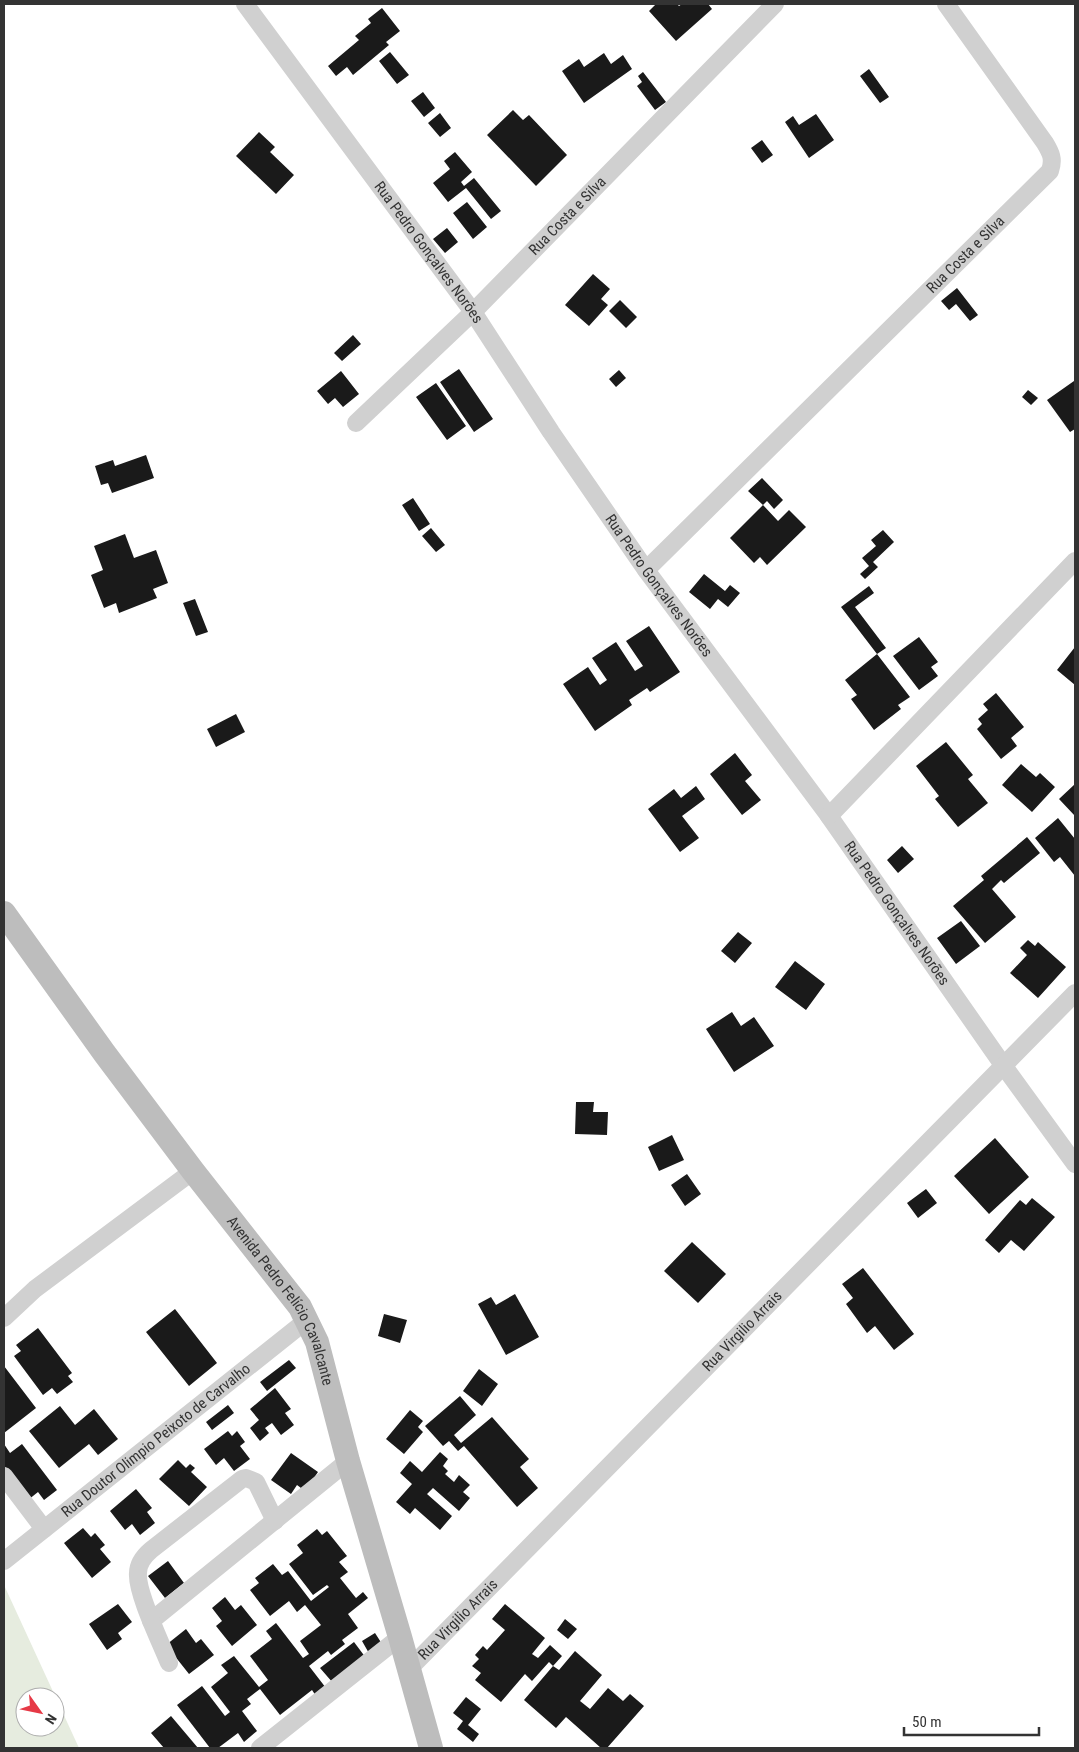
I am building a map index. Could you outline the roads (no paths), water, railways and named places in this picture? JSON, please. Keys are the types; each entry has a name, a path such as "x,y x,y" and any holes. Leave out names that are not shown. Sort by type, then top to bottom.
{"street":[{"name":"Rua Pedro Gonçalves Norões","path":"246,4 472,312 551,432 646,570 829,816 1002,1066 1075,1164"},
{"name":"Rua Costa e Silva","path":"356,423 472,312 774,4"},
{"name":"Rua Costa e Silva","path":"646,570 1050,171 1053,163 1051,153 946,4"},
{"path":"829,816 1075,561"},
{"name":"Avenida Pedro Felício Cavalcante","path":"4,913 88,1031 193,1171 300,1307 307,1320 317,1342 348,1461 431,1748"},
{"name":"Rua Virgilio Arrais","path":"408,1670 1075,992"},
{"path":"4,1318 35,1289 193,1171"},
{"name":"Rua Doutor Olimpio Peixoto de Carvalho","path":"4,1561 307,1320"},
{"path":"151,1621 348,1461"},
{"path":"4,1476 44,1529"},
{"path":"169,1663 151,1621 137,1575 141,1560 151,1550 242,1479 250,1478 256,1482 275,1521"},
{"name":"Rua Virgilio Arrais","path":"260,1748 400,1637"}]}
